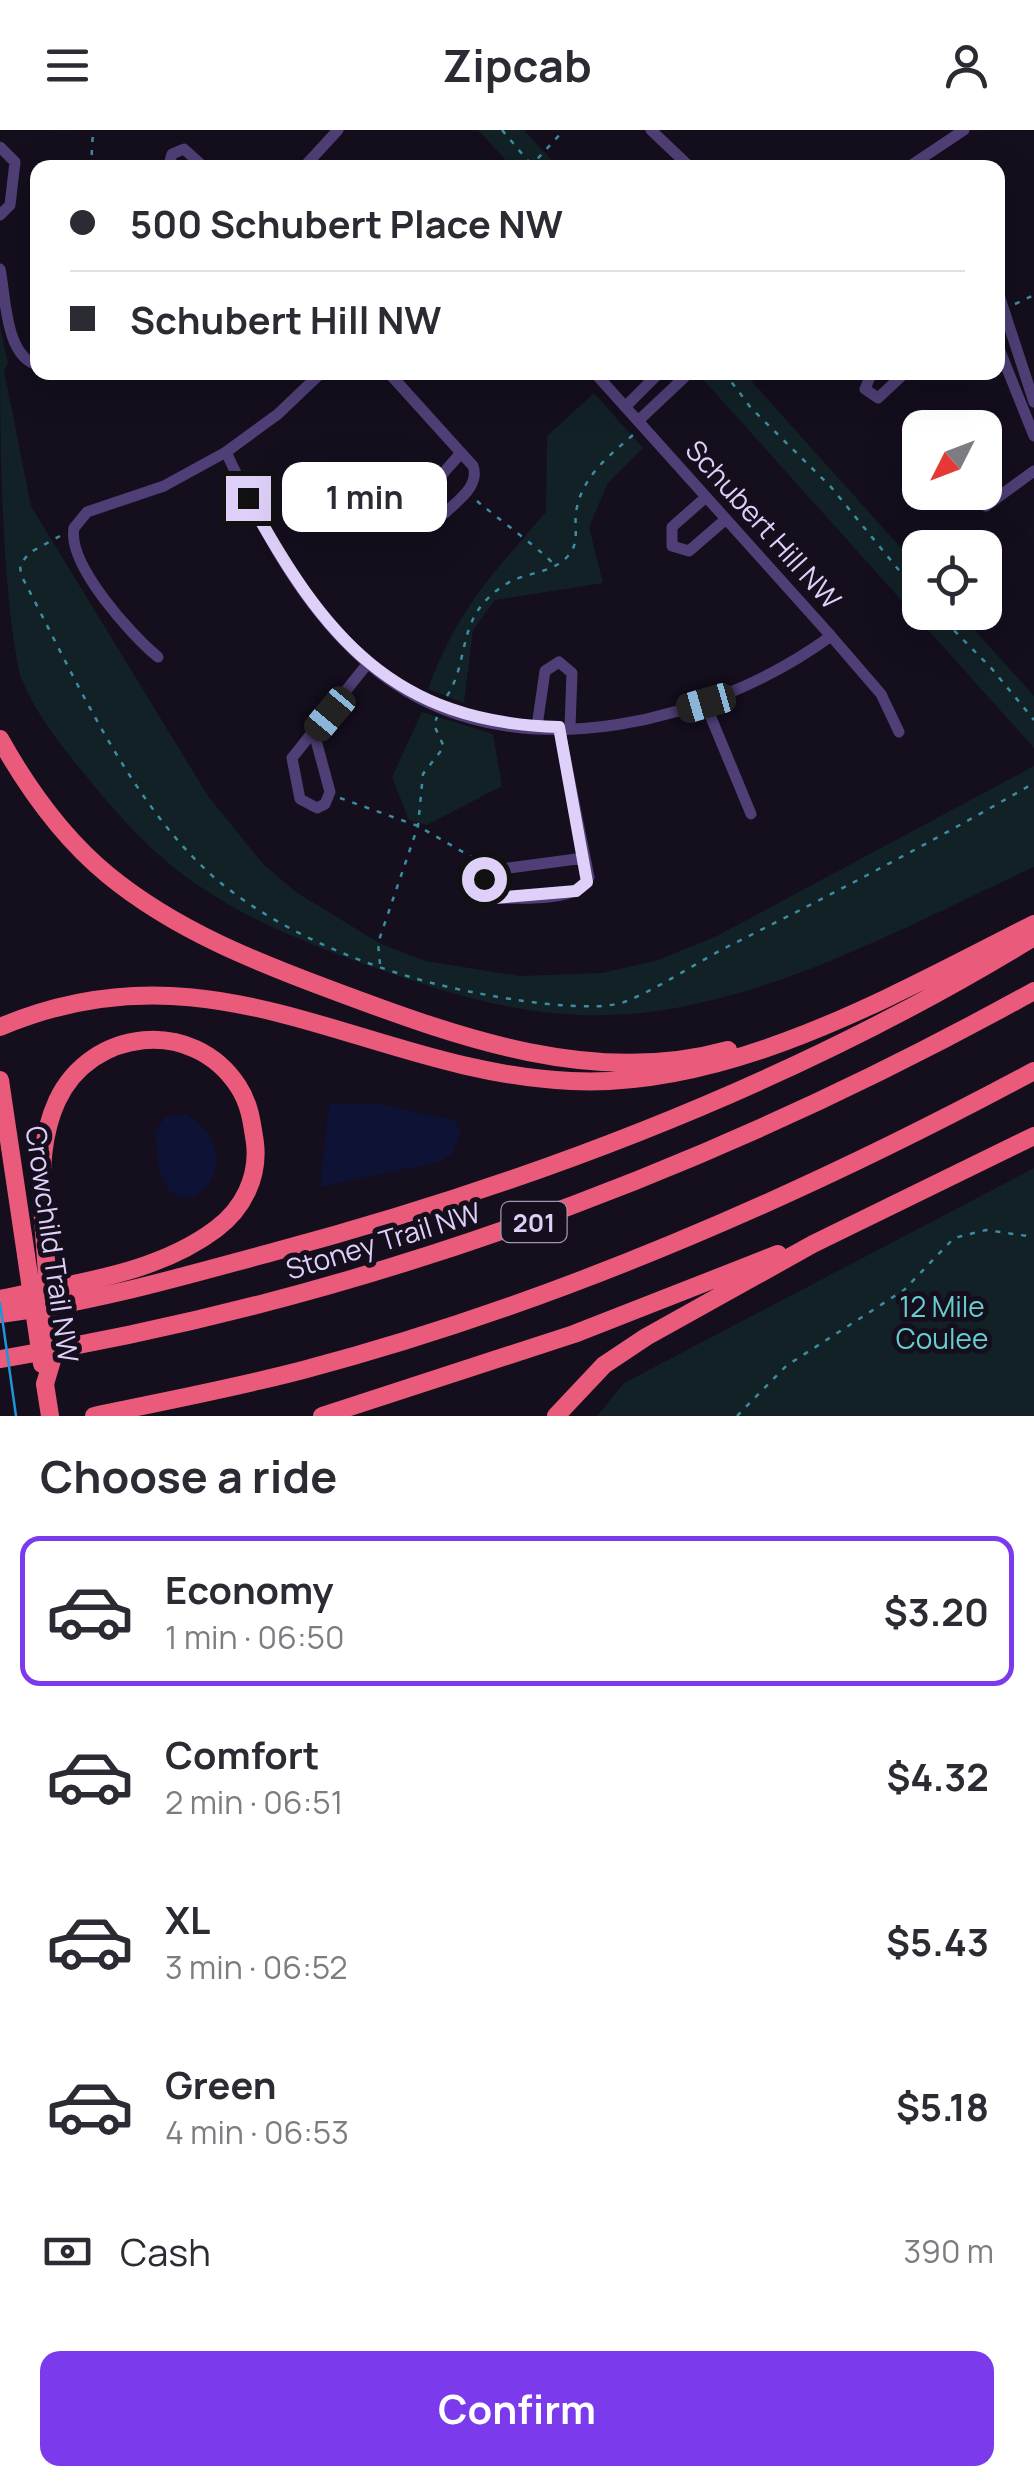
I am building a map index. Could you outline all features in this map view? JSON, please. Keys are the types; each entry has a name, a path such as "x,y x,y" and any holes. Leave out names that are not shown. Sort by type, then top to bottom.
{"highway":[{"path":"0,738 36,798 69,837 134,895 225,946 456,1035 546,1056 630,1061 722,1052 853,1012"},
{"path":"0,1028 115,998 192,997 284,1012 486,1069 570,1082 614,1081 729,1060 853,1012 1034,924"},
{"path":"0,1314 261,1256 536,1172 636,1135 835,1044 1034,937"},
{"name":"Stoney Trail NW","path":"0,1359 261,1305 522,1226 804,1111 1034,990"},
{"path":"0,1299 134,1269 188,1247 218,1228 238,1208 253,1180 256,1153 252,1116 238,1086 205,1054 177,1042 128,1041 98,1054 66,1086 50,1120 42,1168 42,1206 53,1357 46,1384"},
{"name":"201","path":"94,1416 302,1370 599,1272 826,1178 1034,1072"},
{"name":"Crowchild Trail NW","path":"0,1080 50,1416"},
{"path":"556,1416 576,1392 618,1355 813,1244 1034,1136"},
{"path":"322,1416 574,1334 813,1244"}],"street":[{"path":"310,160 338,130"},
{"path":"651,130 682,160"},
{"path":"921,160 964,130"},
{"path":"0,146 15,162 10,206 0,215"},
{"path":"170,160 172,154 184,149 196,160"},
{"path":"928,155 931,160"},
{"path":"0,269 16,346 24,360 30,362"},
{"path":"1005,320 1034,402"},
{"path":"1005,366 1034,436"},
{"path":"158,657 116,617 76,550 72,532 87,512 164,486 226,452 278,414 314,380"},
{"path":"395,380 461,453 476,472 467,490 442,516 430,515 422,505 424,493 461,453"},
{"name":"Schubert Hill NW","path":"226,452 286,564 330,623 368,663 440,708 469,718 565,727 632,722 706,703 761,680 831,636 601,380"},
{"path":"625,407 652,380"},
{"path":"640,424 682,380"},
{"path":"869,380 865,389 878,398 897,380"},
{"path":"1015,394 1029,388"},
{"path":"1002,494 1034,471"},
{"path":"706,497 672,527 672,546 690,551 726,519"},
{"path":"831,636 881,694 899,732"},
{"path":"537,726 544,671 558,662 572,673 565,727 589,877 584,886 559,894 494,898 484,889 490,871 584,858"},
{"path":"314,732 330,792 321,807 307,806 292,769 292,758 368,663"},
{"path":"706,703 751,814"}],"path":[{"path":"91,160 92,130"},
{"path":"502,130 527,160"},
{"path":"537,160 564,130"},
{"path":"1005,313 1034,294"},
{"path":"730,380 751,408 831,487 902,574"},
{"path":"380,966 378,943 418,826 423,774 444,747 434,725 459,673 464,634 507,583 554,567 570,554 578,533 576,514 594,471 602,458 640,424"},
{"path":"467,490 520,540 545,552 554,567"},
{"path":"72,532 29,554 20,565 20,575 142,791 223,884 280,921 380,966 442,986 520,1002 625,1002 1034,783"},
{"path":"954,630 1034,720"},
{"path":"330,792 418,826 490,871"},
{"path":"738,1416 786,1366 904,1290 954,1238 986,1230 1034,1237"}],"green space":[{"path":"478,130 524,130 552,160 506,160"},
{"path":"0,326 8,363 4,370 31,506 208,796 264,865 296,892 381,944 426,961 520,976 602,973 658,960 717,936 1034,766 1034,867 803,972 706,1002 619,1015 545,1012 474,999 341,956 244,913 177,870 126,823 55,737 20,675 5,550"},
{"path":"704,380 750,380 902,549 902,601"},
{"path":"594,393 643,448 608,483 589,527 603,583 495,600 473,630 464,703 428,689 464,614 546,512 547,436"},
{"path":"928,630 974,630 1034,696 1034,748"},
{"path":"422,712 493,734 502,786 427,825 409,820 392,777"},
{"name":"12 Mile Coulee","path":"1034,1168 1034,1416 597,1416 624,1383"}],"shaded area":[{"path":"329,1104 378,1104 455,1120 461,1132 452,1154 439,1162 320,1187"},
{"path":"185,1114 206,1131 215,1149 215,1167 209,1183 198,1194 185,1198 173,1193 162,1178 155,1132 165,1117"}],"tram line":[{"path":"0,1303 16,1416"}],"route":[{"path":"248,498 306,593 368,663 394,683 440,708 469,718 559,727 587,882 576,891 494,898 486,893 484,879"}]}
